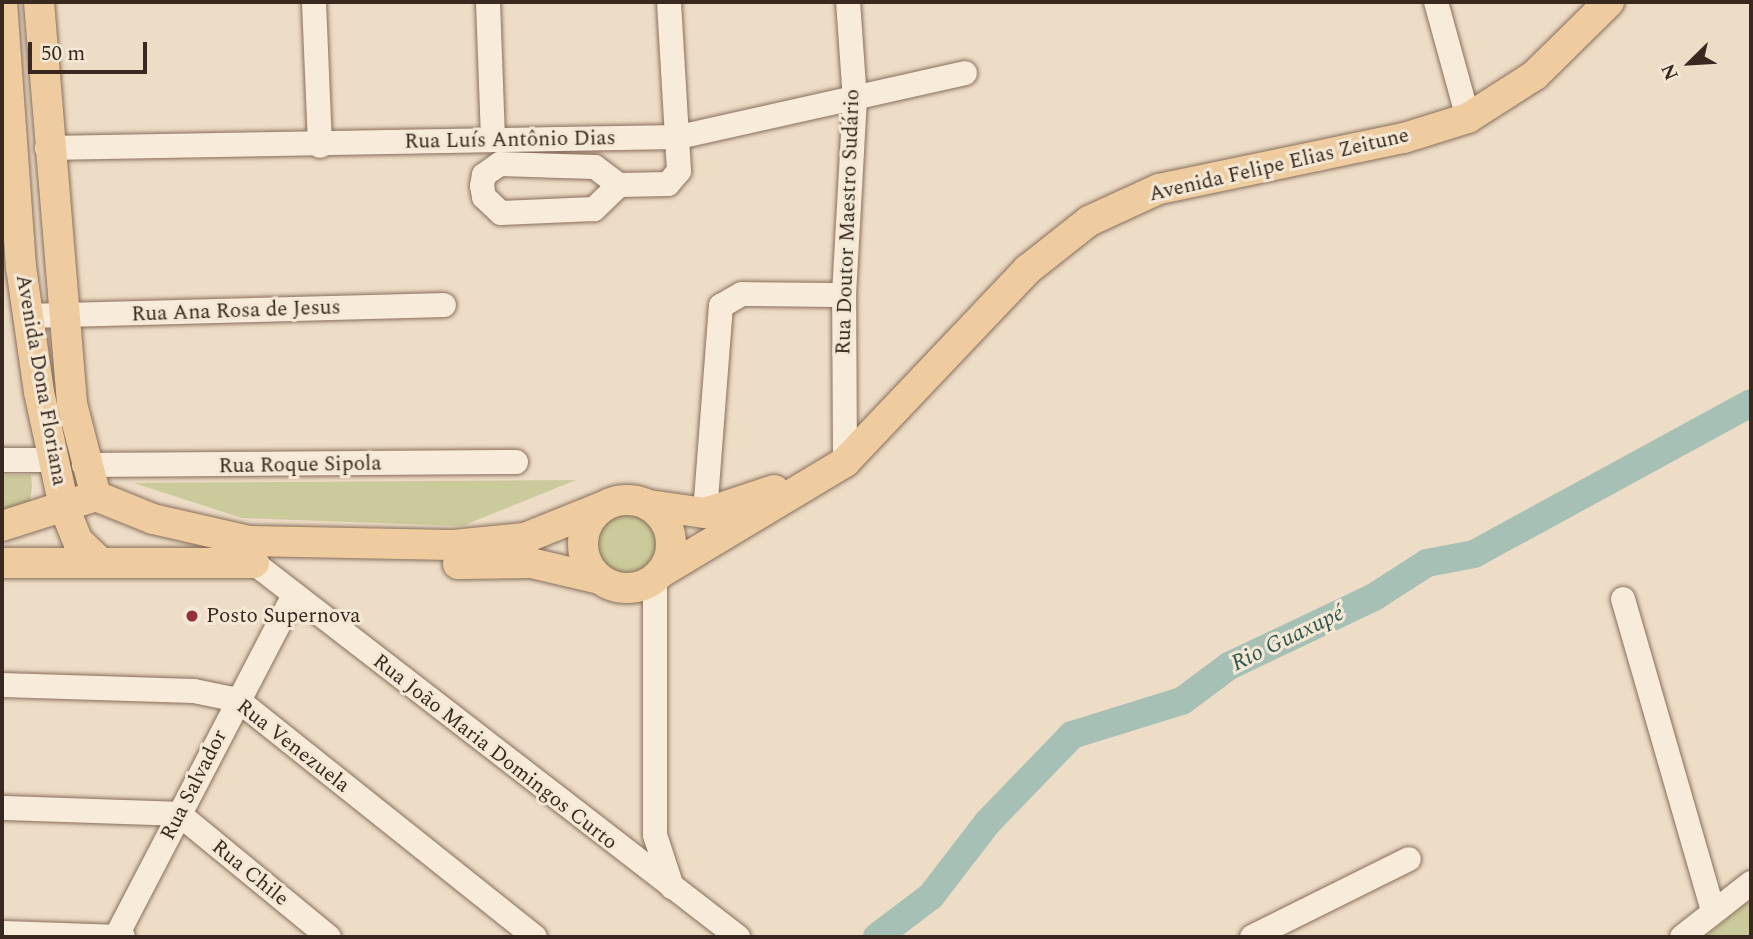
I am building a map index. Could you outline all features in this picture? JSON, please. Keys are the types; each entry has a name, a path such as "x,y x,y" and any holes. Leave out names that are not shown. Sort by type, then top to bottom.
{"main road":[{"name":"Avenida Dona Floriana","path":"2,2 11,267 28,316 51,460 64,507 78,541 100,562"},
{"name":"Avenida Dona Floriana","path":"39,2 47,148 63,316 84,465 96,496"},
{"name":"Avenida Felipe Elias Zeitune","path":"1464,109 1517,66 1586,2"},
{"name":"Avenida Felipe Elias Zeitune","path":"659,575 844,452 1027,270 1089,221 1159,189 1404,138 1535,75 1609,2"},
{"name":"Avenida Felipe Elias Zeitune","path":"649,505 705,513 776,489 844,452"},
{"path":"2,526 96,496 254,563"},
{"path":"2,563 531,563 599,579 628,589 659,575 670,536 649,505 622,500 525,538 453,545 272,544 151,518"},
{"path":"599,579 586,563 582,542 588,522 602,507"},
{"path":"143,562 152,537 151,518"}],"street":[{"path":"314,2 320,146"},
{"path":"488,2 493,139"},
{"path":"619,186 595,167 500,164 484,175 482,186 484,197 501,213 594,209 619,186 673,182 679,137 668,2"},
{"name":"Rua Doutor Maestro Sudário","path":"844,452 844,295 855,101 848,2"},
{"path":"1436,2 1464,109"},
{"name":"Rua Luís Antônio Dias","path":"47,148 320,146 493,139 679,137 855,101 965,73"},
{"path":"705,513 721,306 742,294 844,295"},
{"name":"Rua Ana Rosa de Jesus","path":"28,316 444,305"},
{"path":"2,460 51,460"},
{"name":"Rua Roque Sipola","path":"84,465 516,462"},
{"name":"Rua João Maria Domingos Curto","path":"254,563 293,597 738,937"},
{"path":"659,575 655,835 672,887"},
{"name":"Rua Salvador","path":"119,936 179,814 293,597"},
{"path":"1623,599 1713,911"},
{"name":"Rua Venezuela","path":"2,685 194,691 238,700 536,937"},
{"path":"2,808 179,814"},
{"name":"Rua Chile","path":"179,814 329,937"},
{"path":"635,860 655,835"},
{"path":"1252,937 1409,859"},
{"path":"1682,937 1751,883"},
{"path":"2,933 119,936"}],"shaded area":[{"path":"2,475 31,475 32,486 30,502 2,517"},
{"path":"576,480 462,526 242,518 134,483"},
{"path":"626,507 647,513 657,523 663,544 657,565 647,575 626,581 605,575 595,565 589,544 595,523 605,513"},
{"path":"1751,900 1751,937 1705,937 1742,906"}],"waterway":[{"name":"Rio Guaxupé","path":"877,937 931,896 988,822 1072,735 1182,701 1229,666 1374,597 1427,563 1474,554 1751,403"}],"place":[{"name":"Posto Supernova","path":"192,616"}]}
